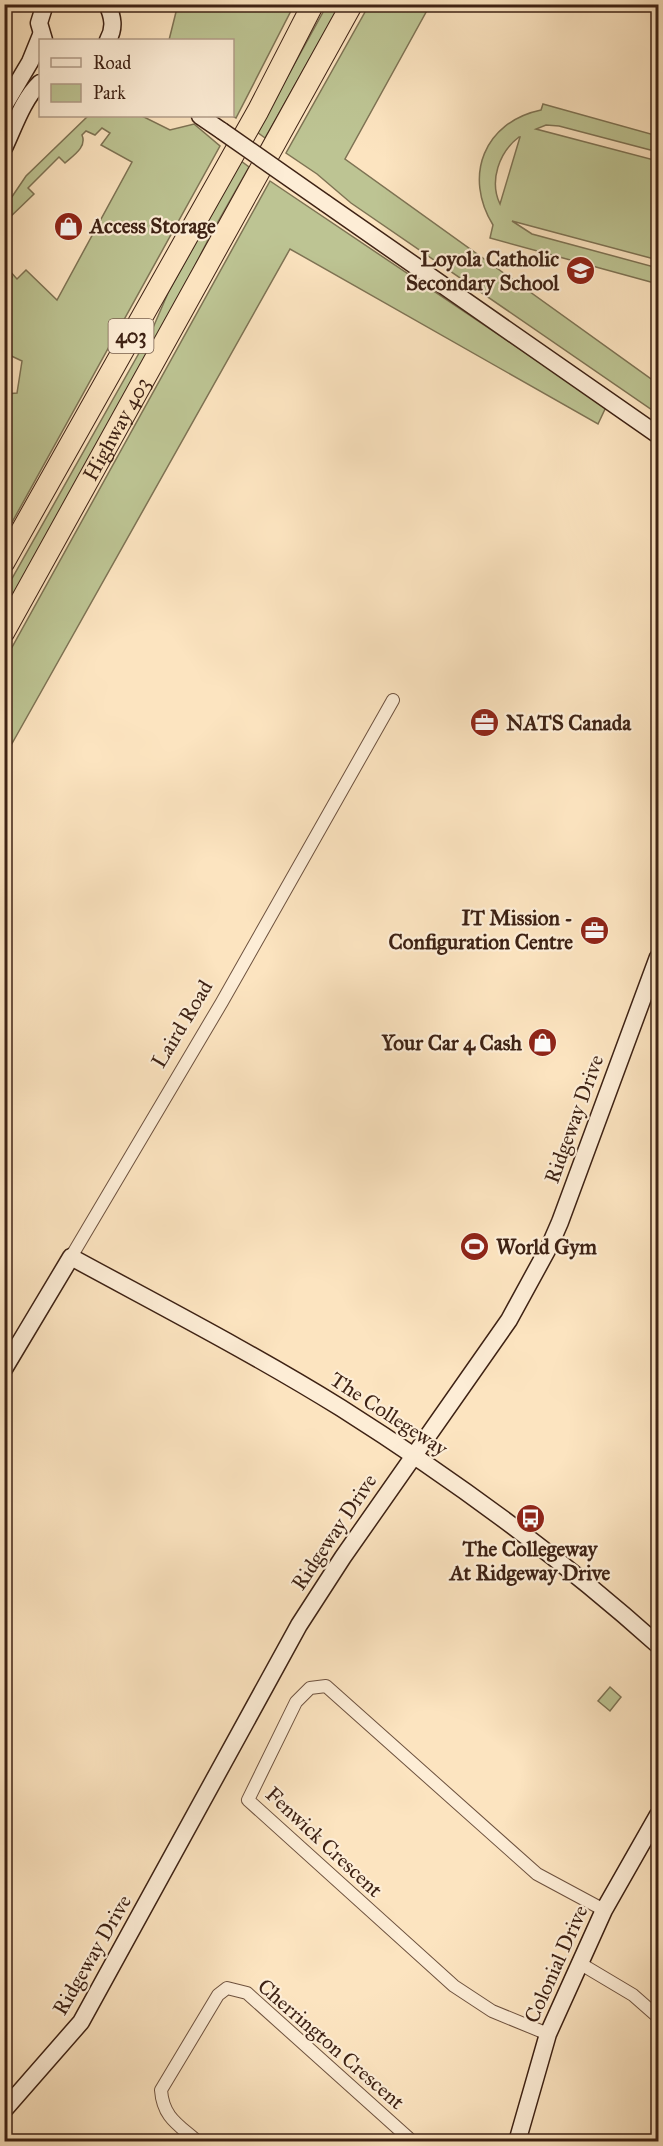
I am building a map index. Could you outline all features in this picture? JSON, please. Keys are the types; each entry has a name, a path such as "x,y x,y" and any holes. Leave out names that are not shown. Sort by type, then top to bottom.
{"highway":[{"name":"Highway 403","path":"4,562 258,111 313,4"},
{"name":"Highway 403","path":"4,632 352,4"}],"street":[{"path":"27,4 41,33"},
{"path":"4,106 30,62 41,33 45,4"},
{"path":"4,148 22,109 39,84"},
{"path":"201,117 658,435"},
{"name":"Laird Road","path":"4,1370 228,992 393,700"},
{"name":"Ridgeway Drive","path":"4,2110 81,2022 296,1630 334,1570 509,1320 550,1245 658,957"},
{"name":"The Collegeway","path":"71,1257 341,1408 513,1525 626,1616 658,1645"},
{"name":"Fenwick Crescent","path":"548,2034 492,2011 454,1986 248,1800 296,1702 310,1688 326,1686 537,1874 604,1910"},
{"name":"Colonial Drive","path":"517,2142 548,2034 604,1910 653,1836 658,1815"},
{"path":"580,1964 633,1995 658,2017"},
{"name":"Cherrington Crescent","path":"198,2142 167,2115 161,2090 218,1995 227,1988 247,1993 413,2142"}],"green space":[{"path":"180,5 294,5 236,118 234,117 234,39 169,39 177,8"},
{"path":"327,5 340,5 265,138 257,132"},
{"path":"369,5 430,5 345,159 658,384 658,414 351,203 317,174 286,153"},
{"path":"543,104 658,136 658,152 559,126 546,125 536,129 658,161 658,260 512,221 532,234 658,268 658,284 490,238 493,225 484,206 480,188 480,170 484,154 493,139 505,126 521,116 541,110","holes":["520,137 500,204 496,186 498,168 506,151"]},
{"path":"87,117 144,117 170,130 194,124 220,146 5,535 5,394 17,393 22,361 5,353 5,285 12,277 6,270 8,269 17,279 26,270 57,300 132,162 101,145 110,133 102,128 95,135 86,131 82,135 83,143 79,150 65,163 59,157 28,188 34,194 5,222 5,207 26,176"},
{"path":"241,161 249,167 211,234 154,347 5,618 5,591 152,330 168,293"},
{"path":"270,181 606,407 598,424 290,249 5,756 5,660"},
{"path":"610,1687 621,1697 610,1711 598,1701"}],"place":[{"name":"Access Storage","path":"69,226"},
{"name":"Loyola Catholic Secondary School","path":"580,271"},
{"name":"NATS Canada","path":"485,723"},
{"name":"IT Mission - Configuration Centre","path":"594,930"},
{"name":"Your Car 4 Cash","path":"543,1043"},
{"name":"World Gym","path":"475,1247"},
{"name":"The Collegeway At Ridgeway Drive","path":"530,1518"}]}
